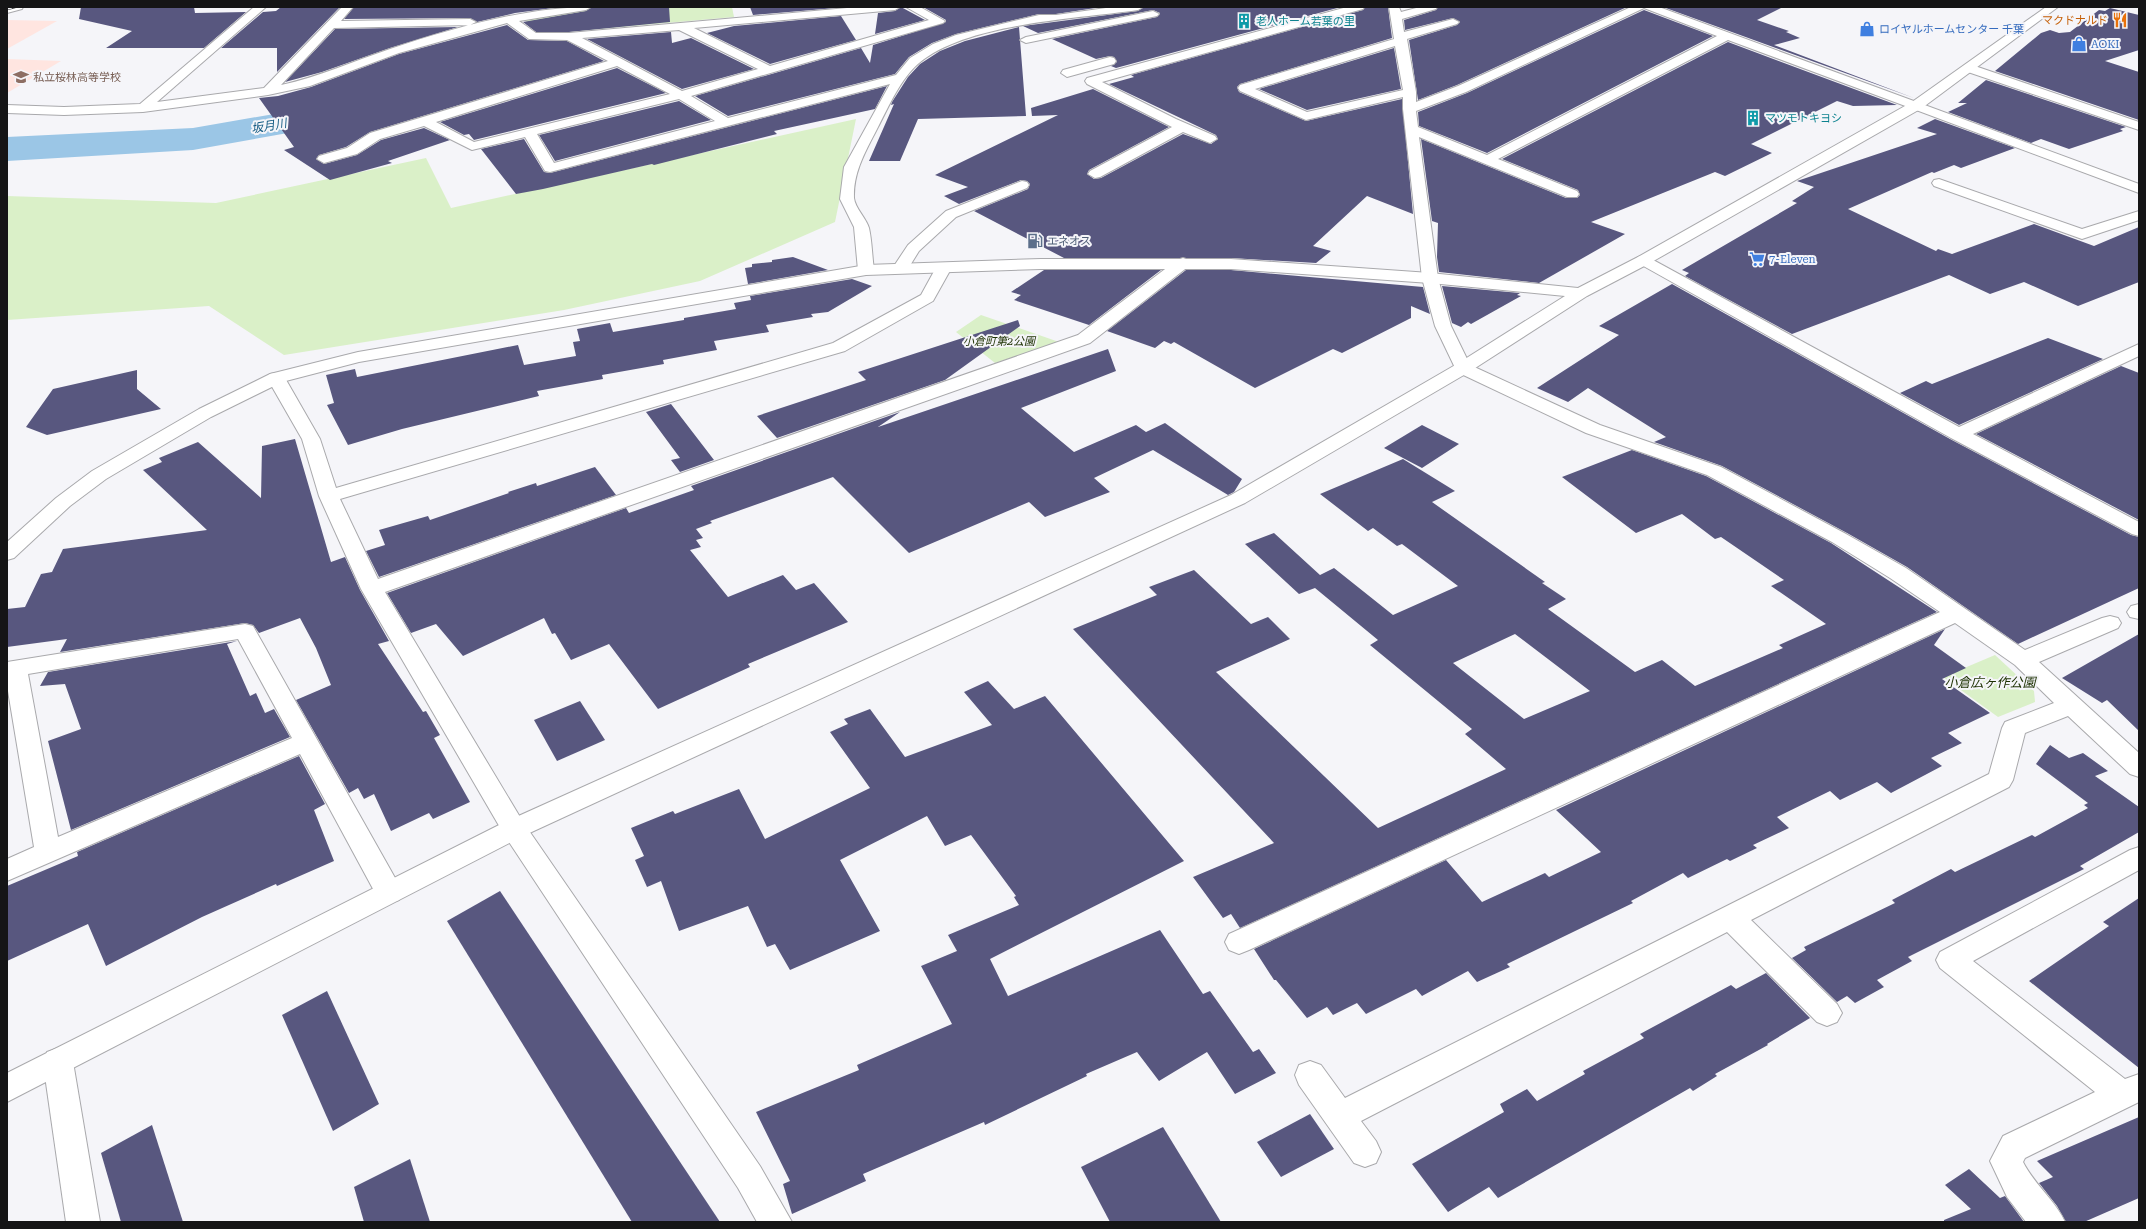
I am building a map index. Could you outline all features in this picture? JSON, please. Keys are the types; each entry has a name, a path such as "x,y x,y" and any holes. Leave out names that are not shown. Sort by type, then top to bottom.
{"street":[{"path":"7,10 18,7"},
{"path":"143,108 261,7"},
{"path":"268,91 348,7"},
{"path":"506,20 517,7"},
{"path":"7,109 64,111 143,108 268,91 306,83 395,51 506,20 586,7"},
{"path":"331,25 506,20 534,37 569,36 853,9 895,7"},
{"path":"425,120 472,146 681,95 939,21 911,7"},
{"path":"866,270 861,227 847,199 851,167 880,111 900,78 914,61 937,46 960,37 1040,18 1066,7"},
{"path":"1040,18 1056,18 1138,7"},
{"path":"1210,139 1182,127 1091,81 1359,7"},
{"path":"1432,7 1395,12 1410,92 1409,109 1413,130 1430,278 1443,326 1464,368 1593,429 1714,471 1838,538 1898,574 2023,660 2138,767"},
{"path":"1409,109 1462,89 1640,7"},
{"path":"1649,7 1725,37 1917,105 2139,190"},
{"path":"7,1088 514,829 1238,499 1464,368 1581,293 1644,260 1917,105 2053,7"},
{"path":"1026,40 1153,14"},
{"path":"1410,92 1306,116 1244,88 1453,22"},
{"path":"681,26 769,70"},
{"path":"1218,31 1238,40"},
{"path":"569,36 681,95 727,123"},
{"path":"1488,160 1725,37"},
{"path":"1067,73 1120,58"},
{"path":"324,159 352,151 375,136 617,62"},
{"path":"1969,68 2139,126"},
{"path":"529,132 550,168 900,78"},
{"path":"1095,174 1182,127"},
{"path":"1413,130 1572,194"},
{"path":"1939,182 2082,234 2139,215"},
{"path":"900,269 913,248 951,214 1022,185"},
{"path":"1644,260 1958,434 2139,530"},
{"path":"372,589 1084,339 1182,263"},
{"path":"7,553 63,502 99,476 205,413 276,378 358,357 866,270 1041,264 1231,264 1430,278 1581,293"},
{"path":"329,496 839,346 927,298 944,267"},
{"path":"1958,434 2139,349"},
{"path":"276,378 311,440 329,496 372,589 514,829 749,1177 775,1222"},
{"path":"1239,942 1955,614"},
{"path":"2023,660 2110,623"},
{"path":"48,851 11,670 245,631 389,892"},
{"path":"1340,1116 2000,780 2014,728 2071,705"},
{"path":"7,870 48,851 306,741"},
{"path":"2048,1222 2029,1202 2014,1181 2006,1161 2014,1147 2130,1091 1950,960 2139,857"},
{"path":"1730,917 1827,1012"},
{"path":"58,1062 83,1222"},
{"path":"1310,1075 1366,1152"}],"shaded area":[{"name":"私立桜林高等学校","path":"7,20 57,21 7,49"},
{"name":"私立桜林高等学校","path":"7,59 61,61 7,93"}],"green space":[{"path":"600,7 732,7 734,17 554,33 540,31 524,20"},
{"path":"856,119 835,222 700,281 564,310 284,355 209,306 7,320 7,196 216,203 426,158 451,208"},
{"name":"小倉町第2公園","path":"981,315 1059,342 995,363 956,332"},
{"name":"小倉広ヶ作公園","path":"1995,655 2034,691 2035,702 1998,717 1943,677"}],"building":[{"path":"81,7 194,7 195,13 246,12 204,48 106,48 132,31 79,19"},
{"path":"281,7 340,7 277,72 277,48 221,48 263,12 276,11"},
{"path":"354,7 561,7 515,13 477,22 470,18 344,19"},
{"path":"592,7 669,7 670,22 569,32 536,32 523,22 586,11"},
{"path":"750,7 835,7 836,8 753,15"},
{"path":"901,7 925,20 875,34 878,13 895,11"},
{"path":"923,7 1102,7 1056,14 1039,14 956,34 932,43 909,57 895,74 728,116 695,96 861,48 870,63 873,45 946,22 946,20"},
{"path":"1144,7 1341,7 1116,68 1111,66 1117,62 1114,57 1110,56 1096,59 1052,39 1157,17 1160,13 1153,10 1038,33 1023,26 1138,11"},
{"path":"1365,7 1388,7 1392,38 1240,84 1237,87 1239,92 1306,121 1402,99 1413,214 1367,196 1313,246 1331,251 1316,263 1231,258 1064,258 974,211 1028,189 1030,184 1027,181 1021,180 959,204 944,196 968,187 935,175 1058,115 1032,116 1031,108 1093,89 1169,127 1089,170 1087,174 1094,179 1101,178 1183,134 1211,144 1218,139 1216,135 1109,84 1134,77 1131,75 1363,10"},
{"path":"1438,7 1627,7 1457,85 1418,100 1409,40 1457,25 1460,22 1453,18 1405,30 1404,20 1436,10"},
{"path":"1663,7 1783,7 1757,20 1789,31 1786,32 1800,38 1774,45 1914,98"},
{"path":"2110,8 2139,15 2139,50 2105,61 2139,72 2139,120 1995,71 2041,33 2050,30 2059,33 2070,32 2099,10 2105,11"},
{"path":"1644,10 1713,36 1487,153 1419,126 1418,112 1467,93"},
{"path":"841,16 856,40 770,64 707,33 734,26"},
{"path":"507,25 528,40 567,41 604,61 370,132 346,147 319,155 316,159 324,164 357,155 381,140 424,128 450,140 388,161 392,163 330,180 284,150 294,147 259,98 278,96 311,87 399,54"},
{"path":"458,27 390,48 322,72 285,82 335,29"},
{"path":"1019,27 1026,116 918,119 900,161 869,161 894,104 891,105 892,102 908,77 920,64 940,51 965,41"},
{"path":"671,32 672,43 691,38 754,69 682,89 587,39"},
{"path":"1728,42 1897,105 1853,106 1837,101 1751,144 1772,153 1725,176 1715,172 1591,222 1625,234 1539,283 1439,272 1437,257 1438,223 1432,221 1421,139 1566,198 1577,198 1580,195 1578,190 1502,159"},
{"path":"1394,48 1401,89 1307,110 1259,89"},
{"path":"617,68 666,93 474,140 469,134 464,135 440,122"},
{"path":"1986,80 2126,127 2120,129 2123,131 2069,149 2041,139 2031,143 1948,112 1967,103 1958,103"},
{"path":"887,86 875,109 774,131 777,134 654,165 652,164 516,194 481,149 524,139 544,172 550,173"},
{"path":"679,101 711,120 555,161 539,135"},
{"path":"1935,119 2015,148 1961,168 1954,165 1934,173 1932,172 1848,209 1936,251 1938,249 1952,254 2034,224 2094,246 2139,227 2139,282 2078,306 2024,282 1990,294 1949,275 1792,334 1685,276 1689,273 1682,270 1797,203 1792,201 1814,187 1797,181 1937,134 1917,128"},
{"path":"793,257 828,270 748,284 745,268 752,267 752,264 772,262 772,260"},
{"path":"1044,270 1161,270 1089,325 1014,300 1021,295 1011,292"},
{"path":"1186,270 1231,270 1423,287 1430,314 1411,306 1411,318 1342,353 1333,349 1255,388 1174,342 1171,344 1164,341 1155,348 1107,331"},
{"path":"852,279 872,286 828,312 811,314 813,317 766,325 769,332 714,341 717,350 663,360 664,364 602,375 603,379 537,391 539,396 402,429 348,445 327,405 334,403 326,375 355,369 357,377 518,345 524,365 576,356 573,342 580,341 577,329 610,323 613,332 684,320 684,318 736,309 734,303 751,300 750,296"},
{"path":"1672,284 1950,439 2131,535 2139,537 2139,588 2018,644 1907,567 1847,533 1722,466 1654,442 1666,437 1588,388 1568,402 1537,388 1619,335 1599,326"},
{"path":"1442,286 1520,293 1517,295 1521,296 1471,324 1468,322 1461,327 1452,323"},
{"path":"1018,320 1020,326 945,380 777,438 757,416 866,380 858,372"},
{"path":"2048,338 2103,359 1959,425 1900,393 1926,381 1932,384"},
{"path":"1108,349 1116,371 1021,408 1074,452 1136,425 1146,432 1165,423 1242,479 1234,492 1228,495 1153,450 1094,478 1110,492 1045,517 1029,502 909,553 833,477 710,521 712,523 696,529 703,538 696,540 701,547 690,550 728,597 783,575 796,590 814,583 848,622 748,664 750,667 658,709 609,644 571,660 555,633 552,634 544,618 463,656 436,624 411,633 387,593 626,508 629,513 694,490 691,486 900,412 878,427"},
{"path":"2121,366 2139,373 2139,520 1976,434"},
{"path":"137,370 137,389 161,409 47,435 26,427 53,389"},
{"path":"671,404 714,460 680,472 671,460 680,458 646,412"},
{"path":"1422,425 1459,444 1422,468 1384,448"},
{"path":"295,439 331,562 345,557 360,590 389,641 378,644 423,712 426,711 440,735 434,738 470,802 433,819 429,813 391,831 374,794 364,799 358,788 349,793 296,700 331,685 316,648 300,618 259,633 253,625 245,623 60,652 67,639 7,647 7,609 25,607 41,574 52,572 63,549 207,530 143,470 162,462 159,458 198,442 261,498 262,446"},
{"path":"1632,450 1706,476 1831,543 1937,612 1240,928 1231,914 1223,918 1193,877 1274,843 1073,629 1157,595 1149,587 1194,570 1251,624 1268,617 1290,639 1216,672 1378,828 1506,769 1465,734 1472,729 1370,645 1378,640 1315,588 1299,594 1245,544 1274,533 1320,575 1334,568 1393,615 1458,586 1402,544 1397,546 1373,528 1368,531 1320,494 1403,459 1455,491 1432,502 1545,582 1542,583 1566,599 1548,609 1635,672 1662,660 1695,686 1783,648 1779,645 1826,624 1771,586 1784,580 1721,537 1715,539 1682,514 1636,533 1562,477","holes":["1515,634 1590,691 1524,719 1453,663"]},
{"path":"595,467 616,495 379,577 366,551 385,545 379,530 428,516 430,520 536,483 537,486"},
{"path":"1945,629 1934,645 1966,668 1942,679 1990,713 1948,733 1962,743 1931,758 1942,766 1891,793 1877,782 1840,800 1830,791 1777,817 1789,828 1753,845 1757,848 1730,861 1727,859 1688,878 1683,873 1631,901 1633,903 1507,964 1510,967 1477,982 1468,971 1422,996 1416,989 1366,1014 1357,1003 1333,1015 1327,1007 1307,1018 1276,980 1274,980 1254,949 1446,860 1482,902 1545,873 1549,877 1601,852 1556,810"},
{"path":"2139,634 2139,731 2107,700 2102,703 2062,678"},
{"path":"237,641 227,644 250,696 256,693 265,713 274,709 290,737 71,830 48,741 81,729 65,684 40,686 48,672"},
{"path":"988,681 1014,709 1045,696 1184,861 990,959 1008,996 1160,930 1203,994 1210,991 1253,1052 1259,1049 1276,1073 1235,1094 1207,1052 1159,1081 1137,1052 1086,1074 1087,1076 985,1125 984,1122 863,1174 866,1181 792,1214 783,1184 790,1181 756,1112 859,1070 857,1065 952,1024 921,966 957,951 948,935 1019,905 1014,897 1016,896 971,835 945,846 927,816 840,860 880,931 790,970 775,944 767,947 748,906 679,931 661,881 647,887 635,860 644,856 631,828 673,811 675,814 739,789 765,839 870,788 830,732 848,724 844,719 870,709 905,757 992,725 964,692"},
{"path":"580,701 605,740 557,761 534,720"},
{"path":"2050,745 2069,758 2083,753 2108,771 2095,776 2139,807 2139,832 2080,866 2084,869 1908,957 1912,961 1877,980 1884,987 1855,1003 1847,996 1837,1002 1792,958 1806,950 1804,947 1895,903 1892,900 1951,869 1955,872 2032,835 2035,837 2088,808 2084,805 2088,803 2036,764"},
{"path":"299,756 325,804 314,810 334,861 277,886 276,884 202,917 106,966 88,924 7,961 7,886 78,856 77,852"},
{"path":"500,891 720,1222 632,1222 447,921"},
{"path":"2139,898 2139,1068 2029,981 2109,926 2103,922"},
{"path":"1766,973 1810,1018 1767,1044 1768,1045 1715,1074 1717,1076 1693,1091 1690,1088 1498,1198 1489,1187 1448,1212 1412,1164 1504,1112 1500,1104 1527,1089 1537,1101 1585,1074 1583,1071 1644,1038 1640,1034 1731,985 1736,989"},
{"path":"327,991 379,1104 333,1131 282,1015"},
{"path":"1310,1114 1334,1149 1281,1177 1257,1142"},
{"path":"2139,1117 2139,1198 2084,1222 2066,1222 2057,1206 2039,1183 2053,1177 2037,1161"},
{"path":"152,1125 183,1222 121,1222 101,1153"},
{"path":"1163,1127 1221,1222 1110,1222 1081,1167"},
{"path":"410,1159 430,1222 364,1222 354,1187"},
{"path":"1969,1169 2000,1198 2005,1196 2024,1222 1944,1222 1944,1220 1971,1209 1945,1185"}],"waterway":[{"name":"坂月川","path":"7,149 193,139 303,120"}],"railway":[{"path":"7,9 15,7"}],"place":[{"name":"マクドナルド","path":"2120,20"},
{"name":"老人ホーム若葉の里","path":"1244,21"},
{"name":"ロイヤルホームセンター 千葉","path":"1867,29"},
{"name":"AOKI","path":"2079,44"},
{"name":"私立桜林高等学校","path":"21,77"},
{"name":"マツモトキヨシ","path":"1753,118"},
{"name":"エネオス","path":"1035,241"},
{"name":"7-Eleven","path":"1757,259"}]}
